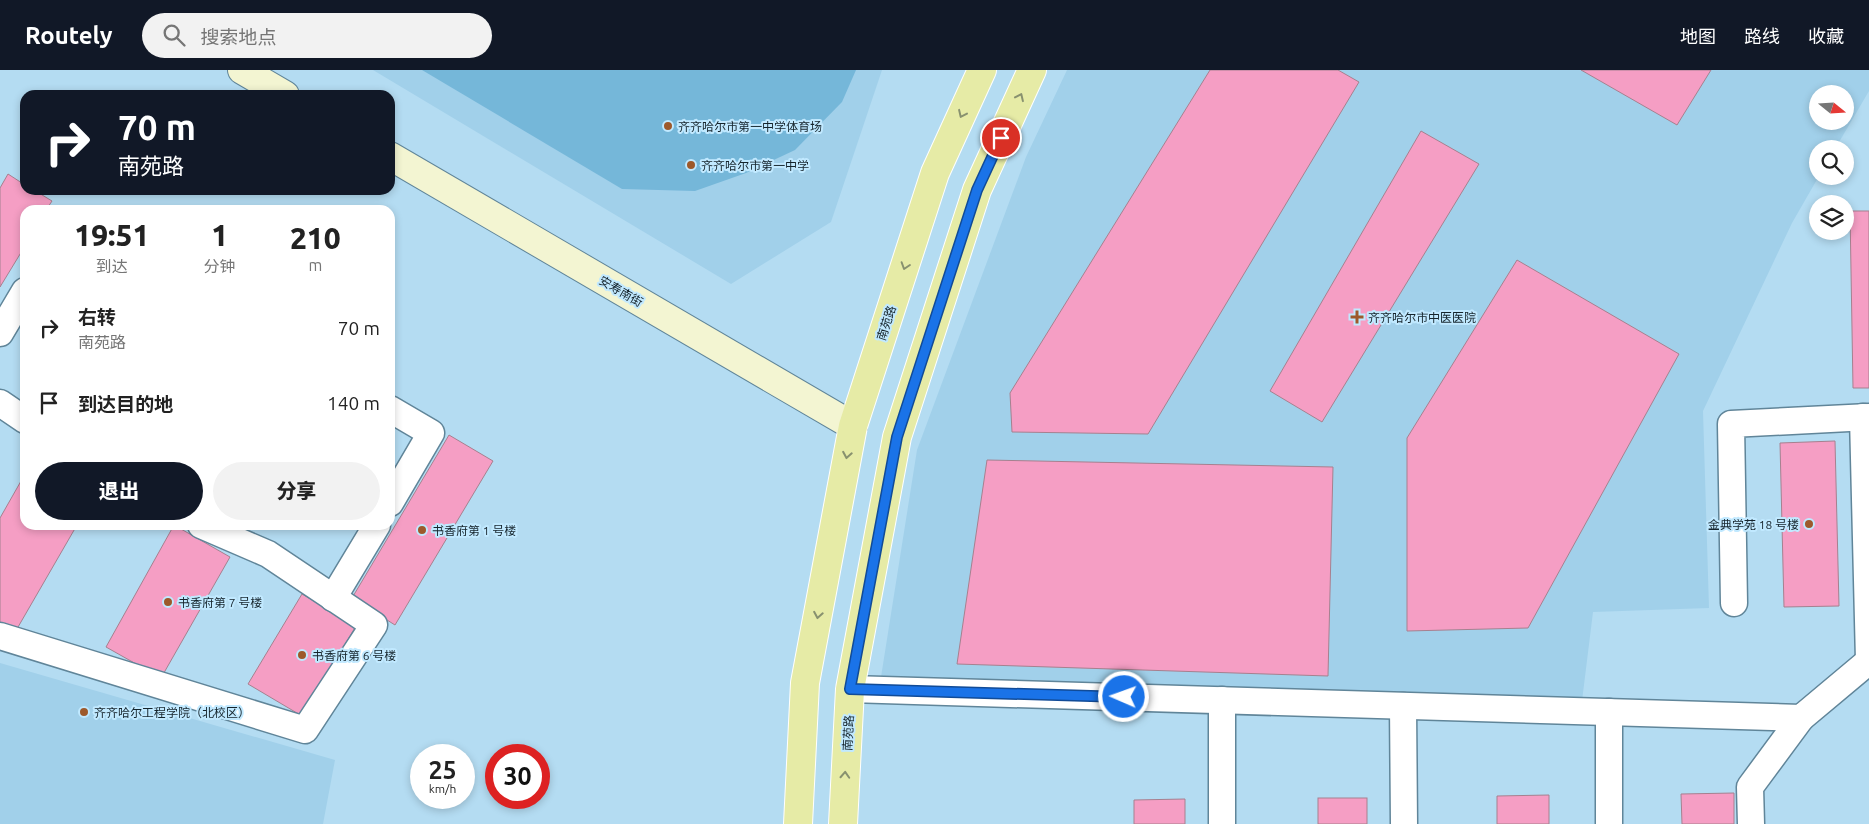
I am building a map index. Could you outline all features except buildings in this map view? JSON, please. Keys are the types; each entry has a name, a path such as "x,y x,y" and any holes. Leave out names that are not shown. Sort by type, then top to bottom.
{"main road":[{"name":"南苑路","path":"798,824 805,684 853,426 935,173 982,70"},
{"name":"南苑路","path":"843,824 850,689 897,437 977,190 1032,70"}],"street":[{"path":"242,70 276,90"},
{"name":"安寿南街","path":"395,159 853,426"},
{"path":"0,332 20,299"},
{"path":"0,403 20,417"},
{"path":"395,412 431,433 395,494"},
{"path":"1734,603 1731,424 1866,417 1869,661 1801,718 1750,787 1751,824"},
{"path":"0,636 305,730 374,625 268,554 213,530"},
{"path":"333,598 374,530"},
{"path":"850,689 1801,718"},
{"path":"1222,700 1222,824"},
{"path":"1403,706 1404,824"},
{"path":"1609,712 1609,824"}],"shaded area":[{"name":"齐齐哈尔市第一中学","path":"373,70 882,70 831,222 731,284"},
{"name":"齐齐哈尔市第一中学体育场","path":"422,70 856,70 842,102 795,150 746,173 695,191 622,189"},
{"name":"齐齐哈尔市中医医院","path":"1067,70 1869,70 1869,91 1854,117 1854,85 1809,85 1809,130 1846,130 1840,140 1809,140 1809,185 1814,185 1792,223 1703,411 1709,608 1593,612 1582,701 881,677 917,450 1026,157"},
{"name":"齐齐哈尔工程学院（北校区）","path":"0,663 335,760 323,824 0,824"}],"place":[{"name":"齐齐哈尔市第一中学体育场","path":"668,126"},
{"name":"齐齐哈尔市第一中学","path":"691,165"},
{"name":"齐齐哈尔市中医医院","path":"1357,317"},
{"name":"金典学苑 18 号楼","path":"1809,524"},
{"name":"书香府第 1 号楼","path":"422,530"},
{"name":"书香府第 7 号楼","path":"168,602"},
{"name":"书香府第 6 号楼","path":"302,655"},
{"name":"齐齐哈尔工程学院（北校区）","path":"84,712"}],"route":[{"path":"1001,138 977,190 897,437 850,689 1124,697"}]}
